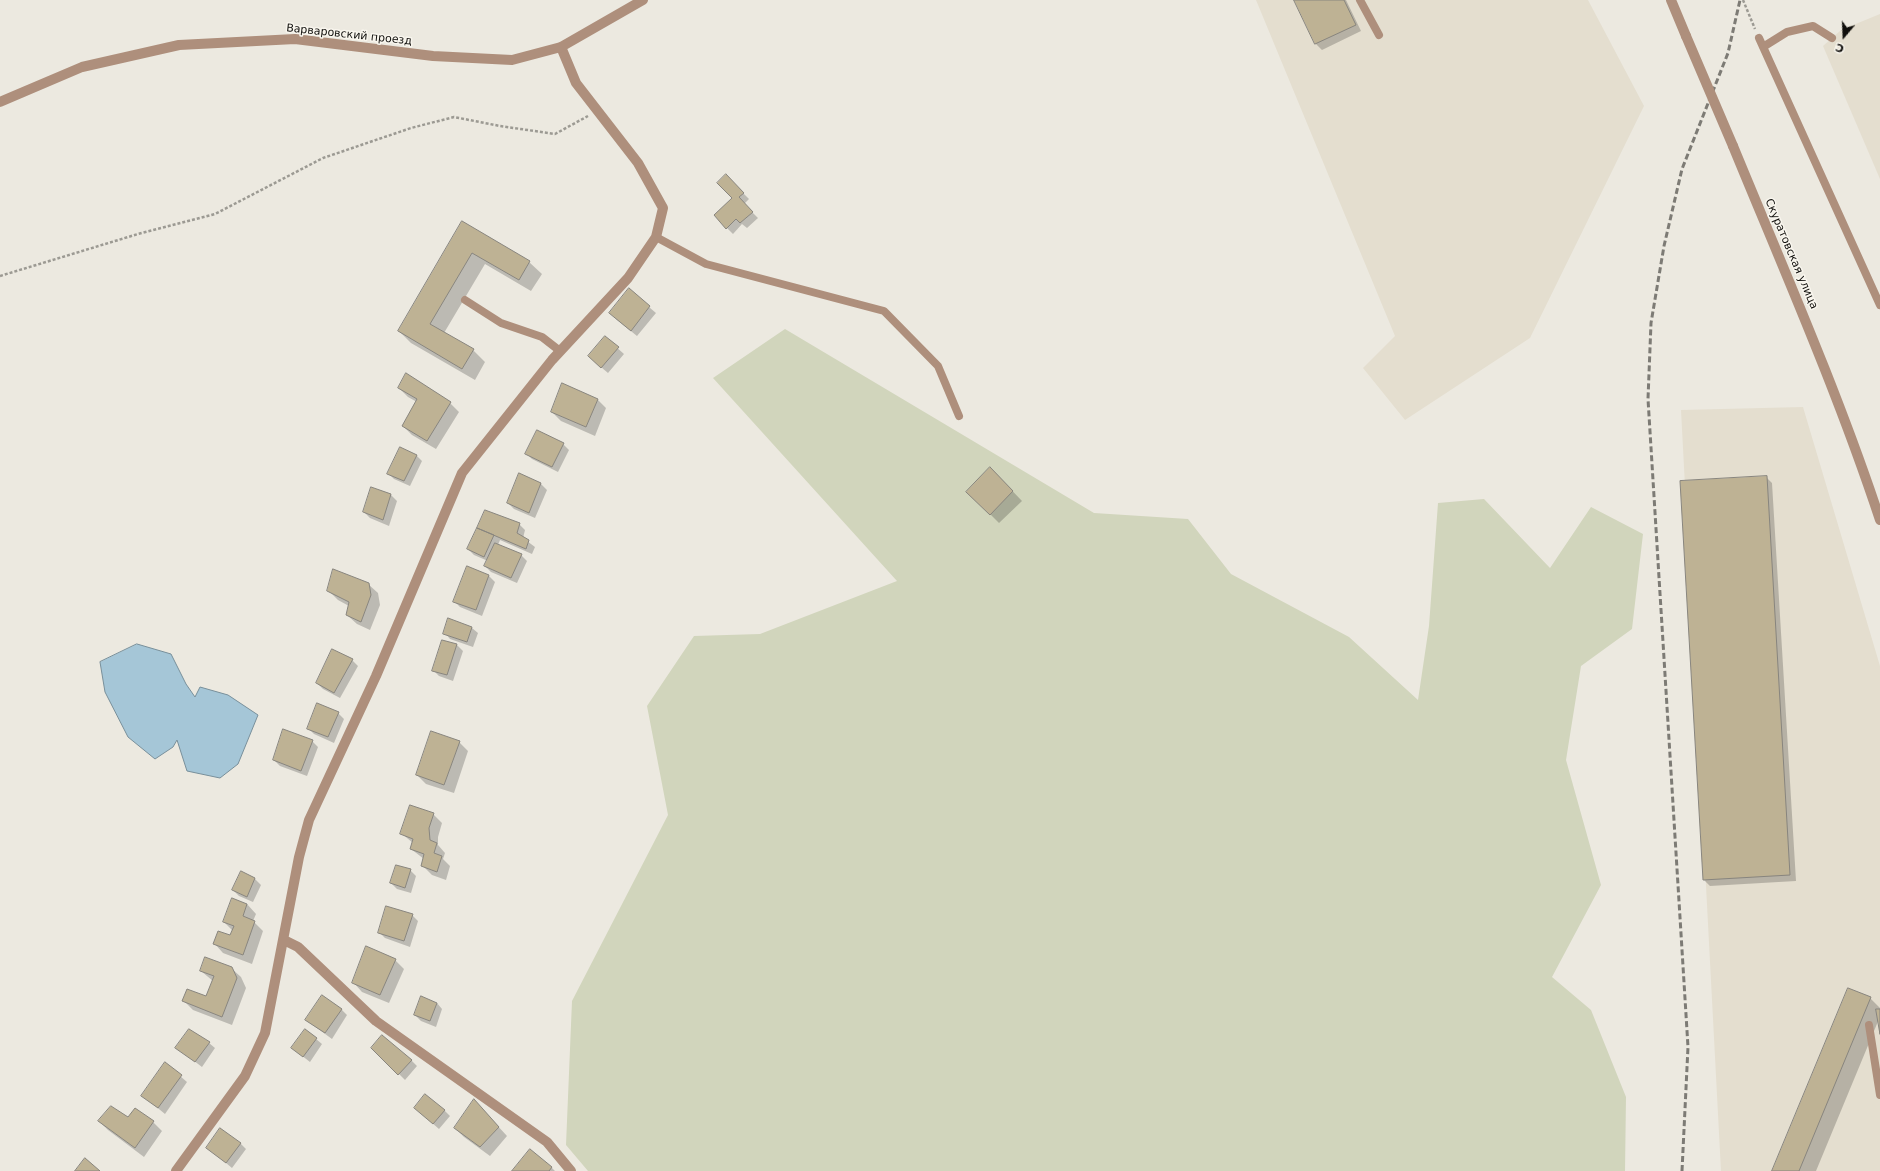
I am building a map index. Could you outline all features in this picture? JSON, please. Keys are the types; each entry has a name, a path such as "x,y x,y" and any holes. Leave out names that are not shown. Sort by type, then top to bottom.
{"street":[{"name":"Варваровский проезд","path":"0,102 82,67 178,44 294,39 433,56 512,60 561,47 643,0"},
{"name":"Скуратовская улица","path":"1671,0 1830,382 1862,466 1880,520"},
{"path":"176,1171 245,1076 265,1034 299,857 308,820 376,676 462,473 560,351 628,278 656,237 663,208 638,164 576,83 561,47"},
{"path":"284,940 298,947 376,1021 547,1142 571,1171"}],"lane":[{"path":"1360,0 1379,35"},
{"path":"1763,47 1787,32 1813,26 1832,38"},
{"path":"1759,38 1880,305"},
{"path":"656,237 706,264 884,311 938,366 959,416"},
{"path":"465,300 501,323 542,337 560,351"},
{"path":"1869,1025 1880,1095"}],"path":[{"path":"1743,0 1759,38"},
{"path":"0,276 131,236 215,214 323,158 411,128 454,117 500,126 555,134 597,111"}],"shaded area":[{"path":"1256,0 1588,0 1644,106 1530,338 1405,420 1363,368 1395,336"},
{"path":"1880,14 1880,179 1823,46 1841,30"},
{"path":"1803,407 1880,666 1880,1171 1721,1171 1681,410"}],"green space":[{"path":"785,329 1094,513 1188,519 1231,574 1349,637 1418,700 1429,626 1438,503 1484,499 1550,568 1591,507 1643,534 1632,629 1581,666 1566,760 1601,885 1552,977 1591,1010 1626,1097 1625,1171 588,1171 566,1145 572,1001 668,815 647,706 694,636 760,634 897,581 713,378"}],"water":[{"path":"137,644 171,654 186,684 195,697 200,687 228,695 258,715 238,764 220,778 187,771 177,740 173,747 155,759 128,737 105,692 100,662"}],"building":[{"path":"1294,0 1344,0 1356,25 1315,44"},
{"path":"726,174 744,193 739,197 753,212 740,223 736,219 726,229 714,215 732,198 717,183"},
{"path":"462,221 530,261 519,280 472,253 430,324 474,349 462,369 398,331"},
{"path":"629,288 650,306 631,331 609,313"},
{"path":"605,336 619,347 601,368 588,356"},
{"path":"406,373 451,402 427,441 402,426 417,399 398,388"},
{"path":"562,383 598,399 586,427 551,412"},
{"path":"537,430 564,443 552,467 525,454"},
{"path":"400,447 417,455 404,481 387,474"},
{"path":"990,467 1013,491 990,515 966,492"},
{"path":"519,473 541,483 529,513 507,503"},
{"path":"1767,476 1790,875 1703,880 1680,481"},
{"path":"371,487 391,494 383,520 363,512"},
{"path":"485,510 520,523 517,533 529,540 526,549 477,528"},
{"path":"477,528 494,535 484,557 467,549"},
{"path":"495,543 522,554 511,578 484,566"},
{"path":"467,566 489,575 476,610 453,602"},
{"path":"333,569 369,583 371,595 361,622 346,615 349,602 327,591"},
{"path":"448,618 472,627 467,642 443,634"},
{"path":"442,640 457,644 447,675 432,671"},
{"path":"332,649 353,659 334,693 316,683"},
{"path":"317,703 339,712 328,737 307,729"},
{"path":"283,729 313,740 301,771 273,760"},
{"path":"431,731 460,741 444,785 416,775"},
{"path":"410,805 434,813 429,828 430,840 437,843 434,853 442,856 437,872 421,866 424,854 410,849 413,839 400,834"},
{"path":"396,865 411,869 405,888 390,883"},
{"path":"241,871 255,878 247,897 232,890"},
{"path":"232,898 247,904 243,916 255,921 243,955 213,944 218,931 230,935 234,926 223,922"},
{"path":"386,906 413,914 404,941 378,933"},
{"path":"366,946 396,959 380,995 352,983"},
{"path":"205,957 232,967 237,978 222,1017 182,1001 187,989 206,996 214,976 200,971"},
{"path":"1848,988 1871,997 1799,1171 1772,1171"},
{"path":"322,995 342,1009 325,1033 305,1020"},
{"path":"421,996 437,1003 430,1021 414,1015"},
{"path":"1876,1009 1880,1009 1880,1034"},
{"path":"189,1029 210,1042 195,1062 175,1048"},
{"path":"305,1029 317,1038 303,1057 291,1048"},
{"path":"382,1035 412,1060 398,1075 371,1048"},
{"path":"165,1062 182,1075 158,1108 141,1096"},
{"path":"425,1094 445,1110 433,1124 414,1108"},
{"path":"474,1099 499,1127 480,1147 454,1128"},
{"path":"111,1106 128,1117 135,1108 154,1121 135,1148 98,1121"},
{"path":"220,1128 241,1143 226,1163 206,1148"},
{"path":"530,1149 552,1167 549,1171 512,1171"},
{"path":"85,1158 100,1171 75,1171"}],"railway":[{"path":"1682,1171 1688,1047 1648,399 1651,323 1664,246 1682,169 1728,53 1740,0"}]}
